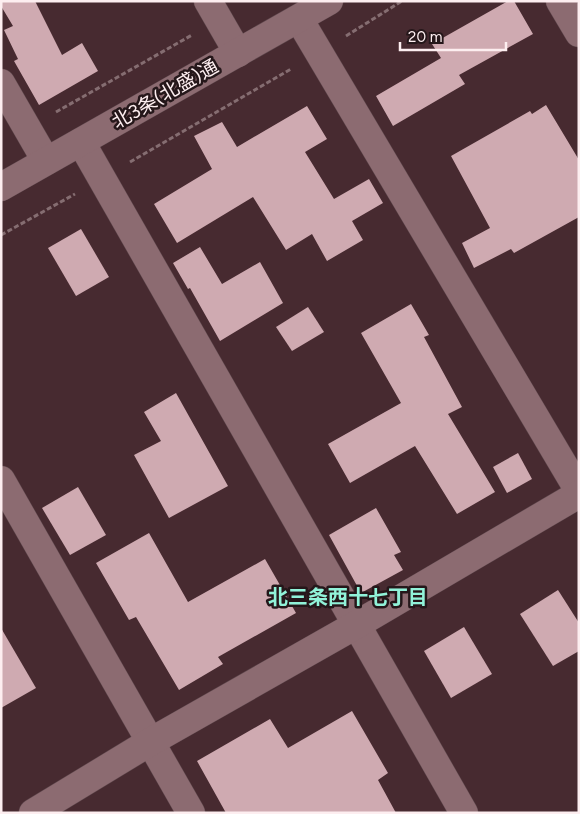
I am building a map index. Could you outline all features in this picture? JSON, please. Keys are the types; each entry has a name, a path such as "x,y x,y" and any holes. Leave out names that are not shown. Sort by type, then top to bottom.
{"street":[{"name":"北3条(北盛)通","path":"1,187 329,1"},
{"path":"560,1 579,33"},
{"path":"213,10 238,53"},
{"path":"33,813 150,742 356,625 579,493 298,19"},
{"path":"1,83 46,161"},
{"path":"80,142 464,813"},
{"path":"1,480 191,813"}],"path":[{"path":"1,235 102,179 319,53 402,1"},
{"path":"27,129 213,10"}],"building":[{"path":"1,1 35,1 62,55 82,43 98,71 39,105 14,61 18,59 4,30 13,26 1,6"},
{"path":"508,1 514,1 533,34 459,75 465,84 393,126 376,96 441,58 432,44"},
{"path":"546,105 579,160 579,217 514,253 511,249 474,268 462,243 490,228 451,156 530,111 532,114"},
{"path":"307,106 327,139 305,152 334,199 369,179 383,203 352,221 363,240 327,261 312,234 286,250 253,197 177,243 154,204 212,169 194,136 222,122 237,147"},
{"path":"81,229 109,277 76,296 48,248"},
{"path":"200,247 222,284 260,262 283,303 220,341 190,288 188,289 173,263"},
{"path":"411,304 429,335 424,337 462,407 448,414 495,492 457,514 415,446 350,483 328,444 401,403 361,333"},
{"path":"308,307 324,332 292,351 276,327"},
{"path":"176,393 228,486 169,518 134,455 161,441 144,412"},
{"path":"518,453 532,479 507,493 493,467"},
{"path":"78,487 106,535 70,555 42,508"},
{"path":"376,508 401,552 394,555 403,570 361,593 329,535"},
{"path":"149,533 188,602 265,559 296,613 218,657 223,664 179,690 136,617 129,620 96,563"},
{"path":"558,590 579,623 579,651 553,666 520,614"},
{"path":"464,627 492,674 451,698 424,651"},
{"path":"1,628 36,688 1,708"},
{"path":"352,711 388,773 378,780 396,813 226,813 197,761 270,719 288,748"}],"district":[{"name":"北三条西十七丁目","path":"348,597"}]}
